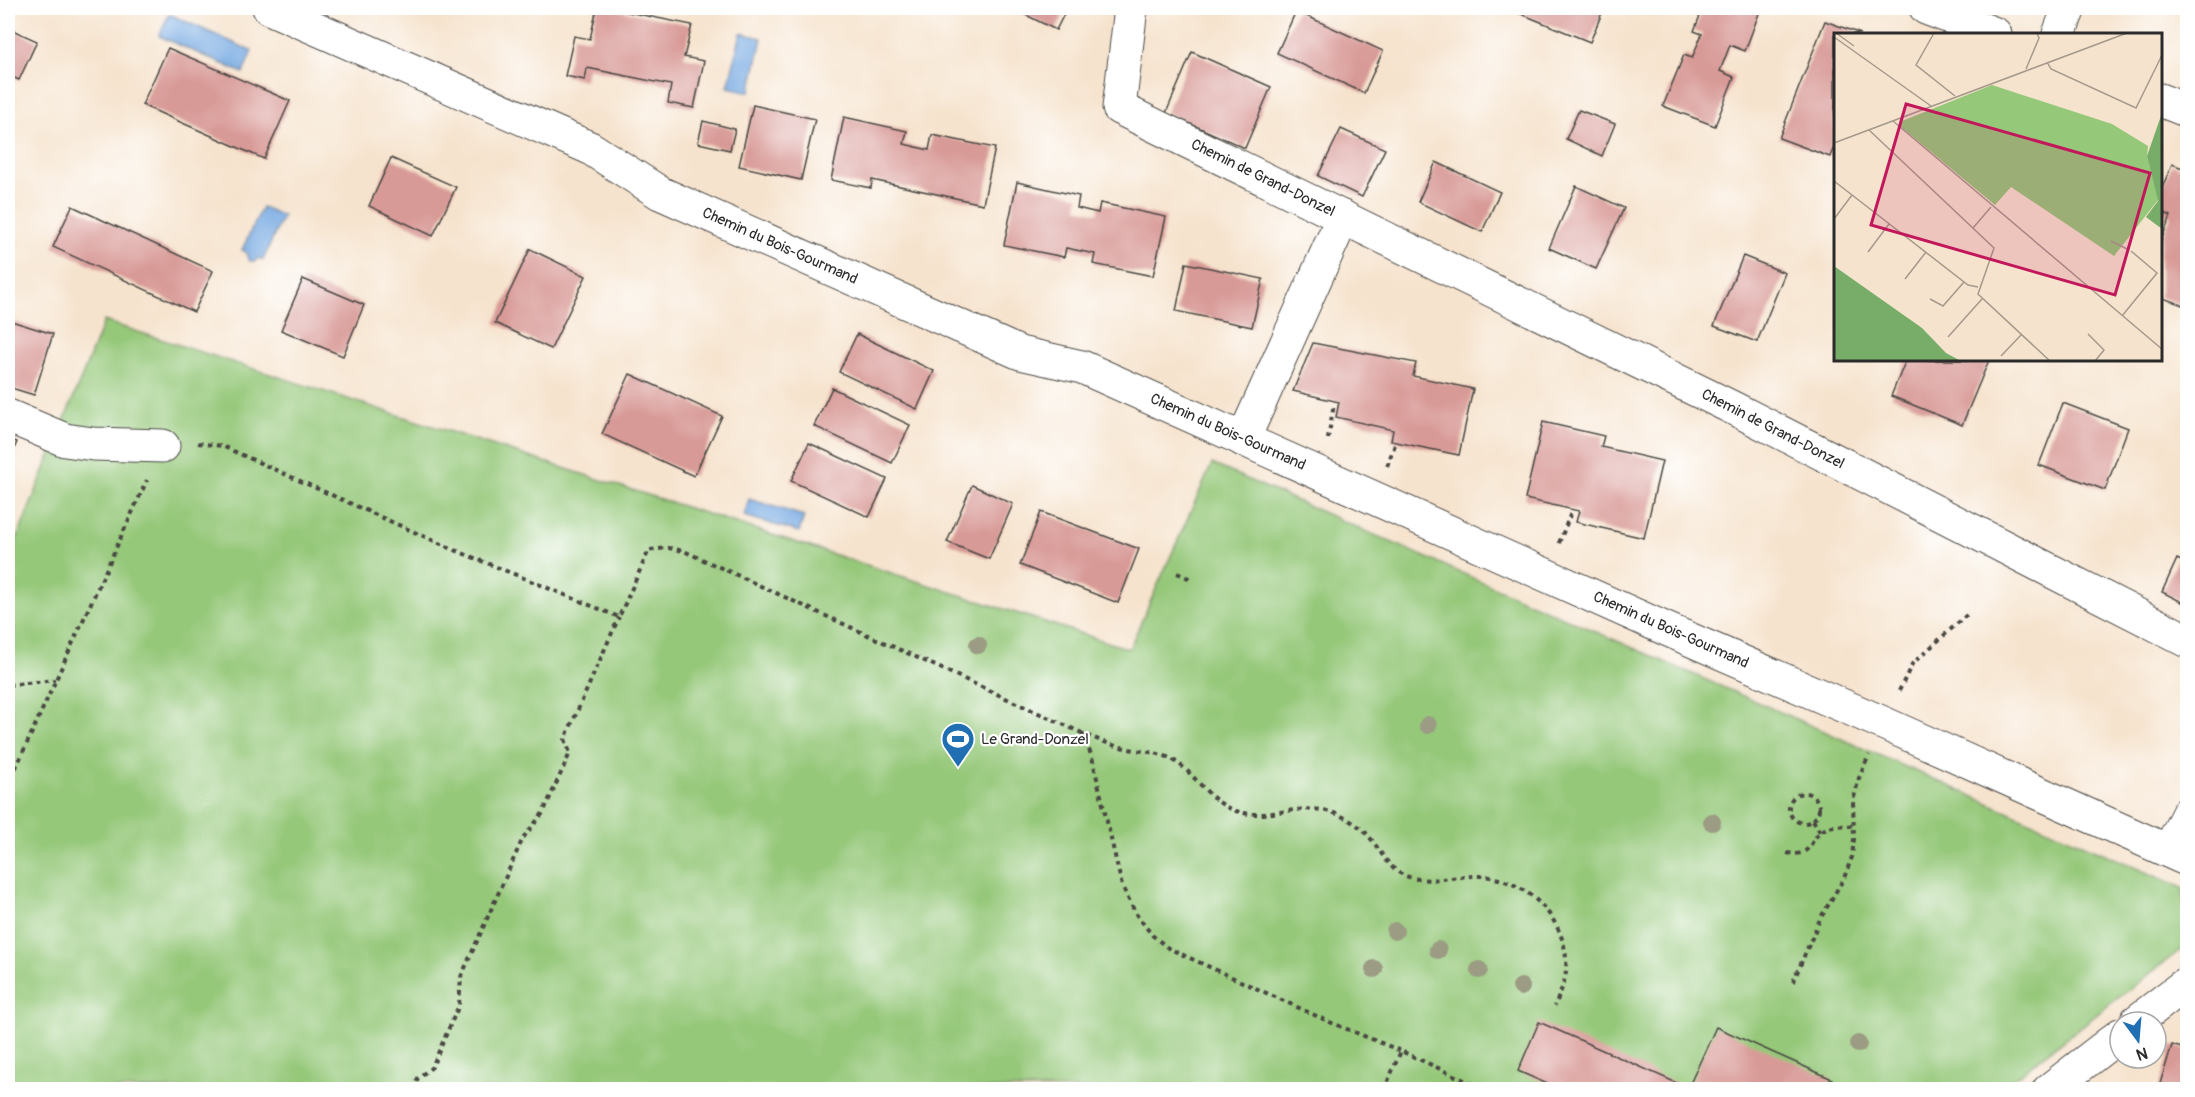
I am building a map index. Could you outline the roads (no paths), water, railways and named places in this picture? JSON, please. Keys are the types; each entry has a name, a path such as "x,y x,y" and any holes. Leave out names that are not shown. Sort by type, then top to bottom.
{"street":[{"name":"Chemin du Bois-Gourmand","path":"269,8 590,148 660,193 693,208 1020,352 1082,367 1666,629 1884,723 2178,855"},
{"name":"Chemin de Grand-Donzel","path":"1131,8 1119,108 1733,408 2187,641"},
{"path":"1926,8 1992,33"},
{"path":"2059,33 2069,8"},
{"path":"2162,101 2187,111"},
{"name":"Chemin de Grand-Donzel","path":"1243,440 1349,220"},
{"path":"8,416 65,440 93,444 163,446"},
{"path":"2178,855 2187,813"},
{"path":"2151,1010 2187,982"},
{"path":"2049,1089 2108,1044"}],"water":[{"path":"169,14 252,51 243,73 159,36"},
{"path":"741,33 762,38 750,92 728,87"},
{"path":"262,207 283,216 263,260 259,258 250,261 246,252 242,250"},
{"path":"749,499 804,516 799,532 744,516"}],"place":[{"name":"Le Grand-Donzel","path":"958,768"}]}
